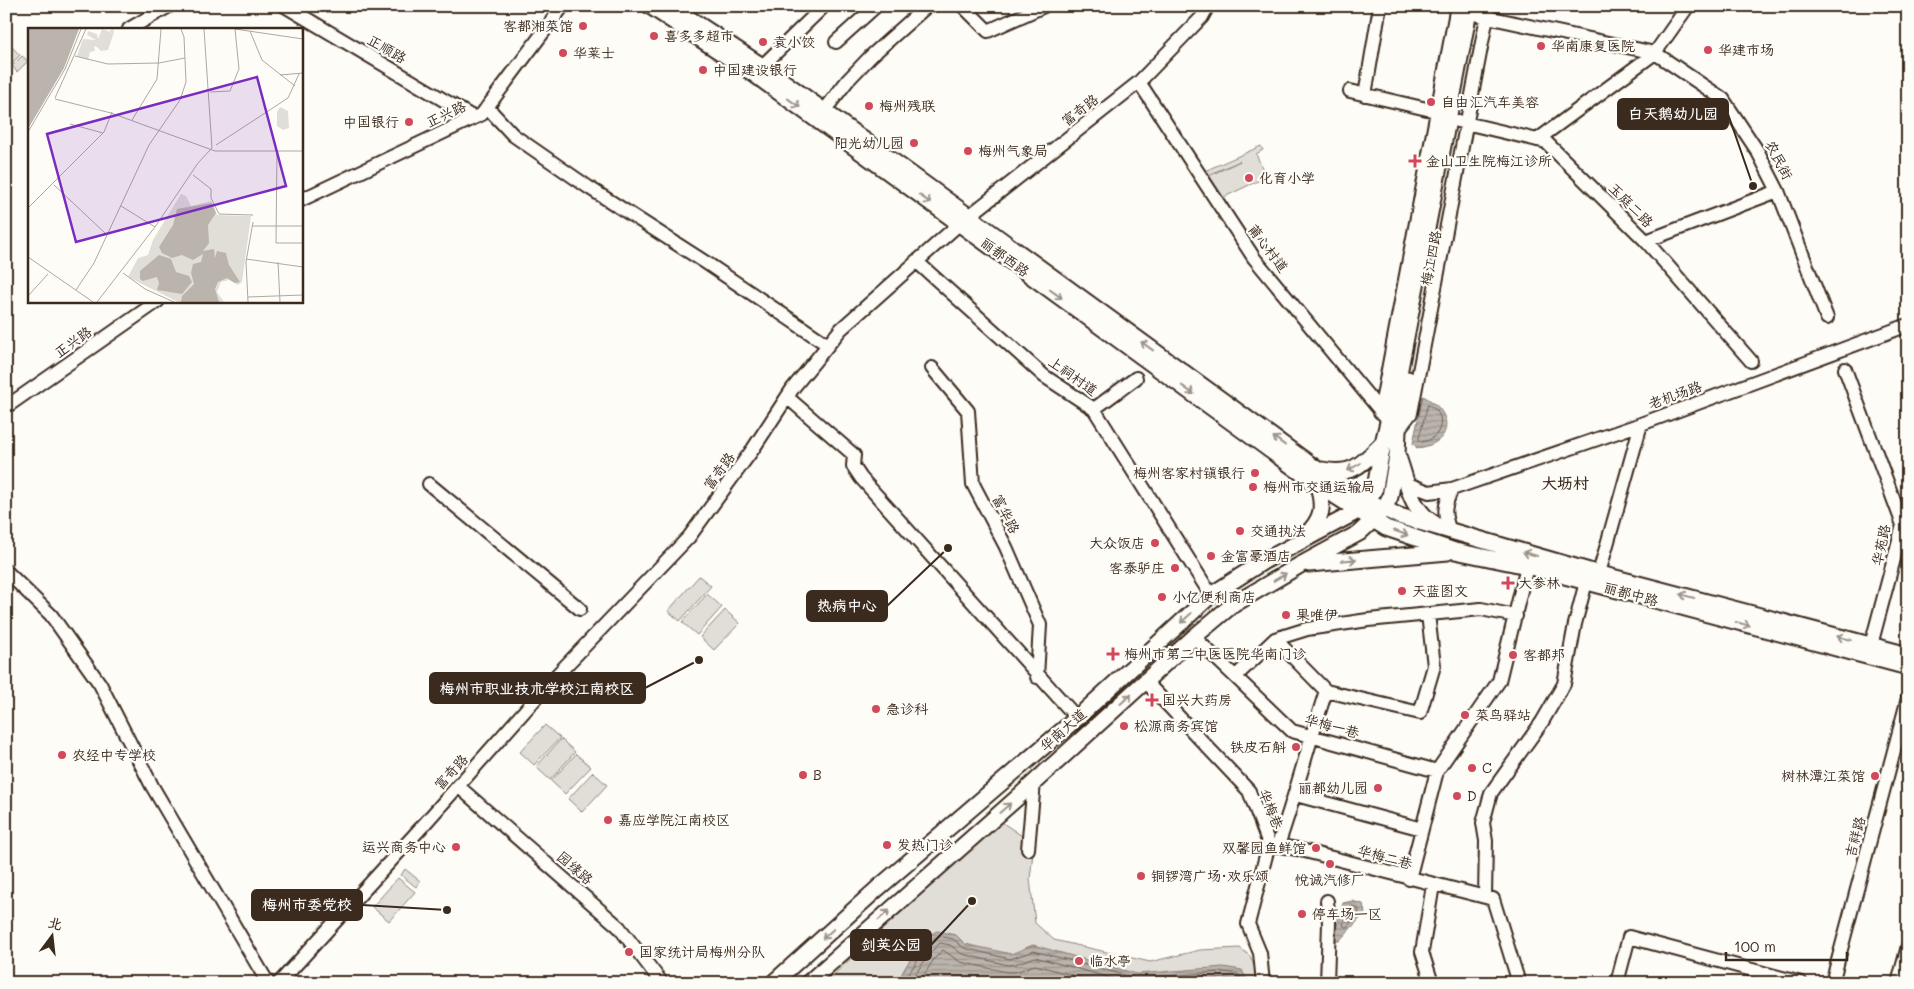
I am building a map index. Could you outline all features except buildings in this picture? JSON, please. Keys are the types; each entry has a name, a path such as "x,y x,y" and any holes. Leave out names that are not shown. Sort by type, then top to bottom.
{"main road":[{"name":"丽都西路","path":"650,6 824,111 964,220 1318,470 1363,506"},
{"name":"丽都西路","path":"670,6 964,220 1318,485 1363,506"},
{"name":"梅江四路","path":"1384,509 1390,497 1397,456 1389,421 1479,8"},
{"name":"梅江四路","path":"1363,506 1375,488 1383,443 1458,118 1479,8"},
{"path":"1318,470 1336,473 1346,472 1362,463 1383,443"},
{"path":"1397,456 1413,502 1420,514 1450,531"},
{"path":"1298,542 1312,529 1323,509 1318,485"},
{"name":"丽都中路","path":"1363,506 1384,509 1399,516 1599,573 1908,655"},
{"name":"丽都中路","path":"1363,506 1373,520 1386,528 1455,551 1527,566 1908,667"},
{"name":"华南大道","path":"773,983 877,889 1077,718 1211,595 1264,561 1363,506"},
{"name":"华南大道","path":"808,983 1231,606 1359,533 1384,509"},
{"path":"1300,565 1455,551"},
{"path":"1036,753 1051,767"}],"street":[{"path":"131,28 169,6"},
{"name":"正顺路","path":"284,6 474,118"},
{"name":"正兴路","path":"302,200 482,114 564,6"},
{"path":"758,70 824,6"},
{"path":"836,42 876,6"},
{"path":"824,111 848,80 871,56 928,6"},
{"path":"964,6 988,31 1044,6"},
{"name":"富奇路","path":"279,983 553,680 689,537 753,449 787,397 841,328 964,220 1139,82 1202,17 1208,6"},
{"path":"1365,95 1380,6"},
{"path":"1389,421 1458,6"},
{"path":"1537,140 1655,53 1688,6"},
{"path":"1479,8 1655,53"},
{"name":"农民街","path":"1655,53 1723,99 1758,152 1778,191 1827,318"},
{"name":"莆心村道","path":"1139,82 1254,258 1389,421"},
{"name":"玉庭二路","path":"1350,91 1546,142 1646,241 1751,361"},
{"path":"487,107 513,135 588,187 828,344"},
{"path":"1646,241 1778,191"},
{"name":"上祠村道","path":"916,261 1044,376 1094,409 1211,595"},
{"name":"正兴路","path":"6,407 157,302"},
{"name":"老机场路","path":"1408,484 1429,492 1452,489 1641,424 1908,325"},
{"name":"富华路","path":"932,368 968,411 972,484 1006,547 1040,625 1037,682"},
{"name":"华苑路","path":"1845,369 1903,525 1871,645"},
{"path":"1094,409 1136,378"},
{"path":"787,397 854,455 853,466 861,478 1077,718"},
{"path":"1599,573 1641,424"},
{"path":"429,484 580,609"},
{"path":"1450,531 1445,514 1447,501 1452,489"},
{"path":"1408,879 1437,771 1499,680 1527,566"},
{"path":"6,571 51,615 100,684 152,786 268,983"},
{"path":"1519,983 1489,898 1486,841 1483,823 1491,793 1542,722 1564,684 1575,624 1586,582"},
{"path":"1237,675 1275,639 1307,629 1368,620 1480,608 1515,616"},
{"path":"1275,639 1326,691 1420,713 1434,666 1428,614"},
{"name":"华梅一巷","path":"1194,637 1292,731 1437,771"},
{"name":"华梅巷","path":"1146,682 1249,792 1274,845 1248,924 1260,953 1263,983"},
{"path":"1274,845 1296,795 1326,691"},
{"name":"吉祥路","path":"1832,983 1908,698"},
{"path":"1028,850 1034,782"},
{"name":"园缘路","path":"458,786 619,927 662,983"},
{"path":"1296,795 1422,829"},
{"name":"华梅二巷","path":"1274,845 1489,898"},
{"path":"1432,983 1422,952 1434,885"},
{"path":"1327,901 1329,923 1327,983"},
{"path":"1617,983 1629,937 1801,983"},
{"path":"1898,983 1908,946"}],"shaded area":[{"path":"6,41 20,55 6,69"},
{"path":"22,56 28,61 17,72 12,66"},
{"path":"1261,146 1263,150 1256,154 1266,177 1220,199 1209,176 1240,161 1203,177 1200,173"},
{"path":"699,576 711,586 680,621 668,611"},
{"path":"707,594 722,607 697,635 682,622"},
{"path":"725,610 740,623 714,650 700,637"},
{"path":"545,725 560,738 534,765 520,752"},
{"path":"561,739 575,752 550,780 536,767"},
{"path":"576,754 591,767 565,794 551,781"},
{"path":"593,772 607,785 582,812 568,799"},
{"path":"997,819 1034,844 1030,879 1035,923 1054,940 1150,962 1200,950 1240,948 1250,956 1261,983 825,983"},
{"path":"405,869 420,881 416,887 401,875"},
{"path":"398,878 415,892 389,921 372,907"}],"water":[{"path":"1423,396 1441,410 1446,426 1444,434 1438,440 1417,448 1413,443"},
{"path":"1352,901 1363,904 1365,913 1339,941 1333,941 1343,903"},
{"path":"937,931 956,935 965,944 1011,954 1033,945 1137,974 1223,967 1242,970 1248,983 897,983 919,946"}],"place":[{"name":"客都湘菜馆","path":"583,26"},
{"name":"喜多多超市","path":"654,36"},
{"name":"袁小饺","path":"763,42"},
{"name":"华南康复医院","path":"1541,46"},
{"name":"华建市场","path":"1708,50"},
{"name":"华莱士","path":"563,53"},
{"name":"中国建设银行","path":"703,70"},
{"name":"自由汇汽车美容","path":"1431,102"},
{"name":"梅州残联","path":"869,106"},
{"name":"中国银行","path":"409,122"},
{"name":"阳光幼儿园","path":"914,143"},
{"name":"梅州气象局","path":"968,151"},
{"name":"金山卫生院梅江诊所","path":"1415,161"},
{"name":"化育小学","path":"1249,178"},
{"name":"白天鹅幼儿园","path":"1753,186"},
{"name":"梅州客家村镇银行","path":"1255,473"},
{"name":"梅州市交通运输局","path":"1253,487"},
{"name":"交通执法","path":"1240,531"},
{"name":"大众饭店","path":"1155,543"},
{"name":"热病中心","path":"948,548"},
{"name":"金富豪酒店","path":"1211,556"},
{"name":"客泰驴庄","path":"1175,568"},
{"name":"大参林","path":"1508,583"},
{"name":"天蓝图文","path":"1402,591"},
{"name":"小亿便利商店","path":"1162,597"},
{"name":"果唯伊","path":"1286,615"},
{"name":"梅州市第二中医医院华南门诊","path":"1113,654"},
{"name":"客都邦","path":"1513,655"},
{"name":"梅州市职业技术学校江南校区","path":"699,660"},
{"name":"国兴大药房","path":"1152,700"},
{"name":"急诊科","path":"876,709"},
{"name":"菜鸟驿站","path":"1465,715"},
{"name":"松源商务宾馆","path":"1124,726"},
{"name":"铁皮石斛","path":"1296,747"},
{"name":"农经中专学校","path":"62,755"},
{"name":"C","path":"1472,768"},
{"name":"B","path":"803,775"},
{"name":"树林潭江菜馆","path":"1875,776"},
{"name":"丽都幼儿园","path":"1378,788"},
{"name":"D","path":"1457,796"},
{"name":"嘉应学院江南校区","path":"608,820"},
{"name":"发热门诊","path":"887,845"},
{"name":"运兴商务中心","path":"456,847"},
{"name":"双馨园鱼鲜馆","path":"1316,848"},
{"name":"悦诚汽修厂","path":"1330,864"},
{"name":"铜锣湾广场·欢乐颂","path":"1141,876"},
{"name":"剑英公园","path":"972,901"},
{"name":"梅州市委党校","path":"447,910"},
{"name":"停车场一区","path":"1302,914"},
{"name":"国家统计局梅州分队","path":"629,952"},
{"name":"临水亭","path":"1079,961"}],"district":[{"name":"大坜村","path":"1565,483"}]}
